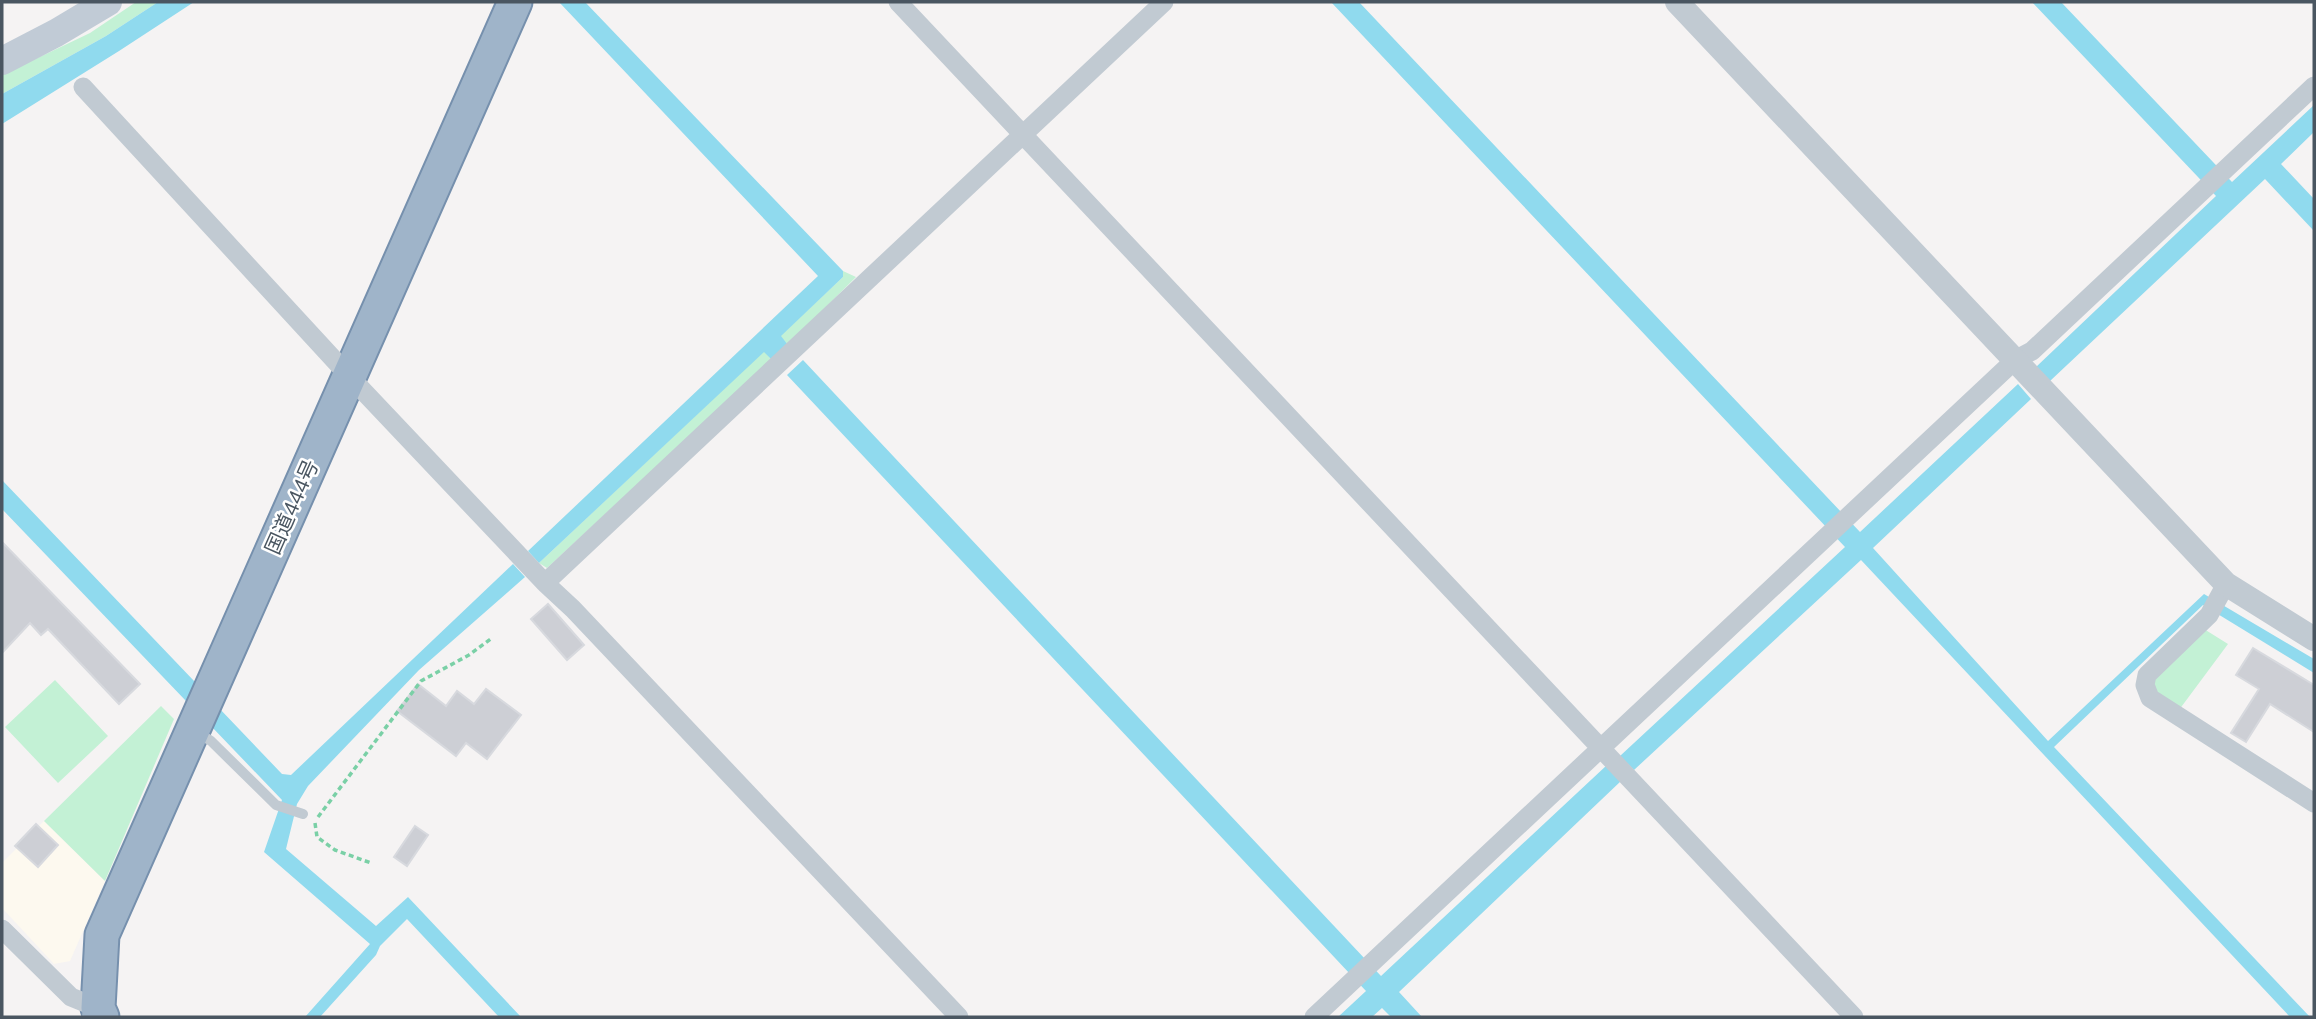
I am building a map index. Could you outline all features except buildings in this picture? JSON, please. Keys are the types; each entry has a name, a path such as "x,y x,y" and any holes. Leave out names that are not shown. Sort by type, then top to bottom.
{"highway":[{"name":"国道444号","path":"97,1014 102,935 515,2"}],"main road":[{"path":"2,61 108,2"}],"street":[{"path":"898,2 1854,1017"},
{"path":"545,583 1164,2"},
{"path":"1677,2 2015,360 2218,599 2314,639"},
{"path":"83,86 350,377 959,1017"},
{"path":"1314,1017 2015,360 2032,351 2314,86"},
{"path":"2218,599 2147,675 2145,685 2150,698 2314,803"},
{"path":"3,934 71,997 97,1014"}],"lane":[{"path":"193,730 211,741 276,804 303,814"}],"path":[{"path":"371,863 335,850 317,837 314,821 421,681 469,655 492,638"}],"shaded area":[{"path":"44,821 105,881 70,961 54,964 2,908 2,863"}],"green space":[{"path":"136,2 158,2 106,36 2,94 2,75 90,33"},
{"path":"843,271 856,277 788,345 780,336 843,277"},
{"path":"764,351 772,360 547,568 539,563"},
{"path":"2204,629 2228,644 2179,710 2155,697 2151,679"},
{"path":"55,680 108,736 58,783 5,727"},
{"path":"161,706 174,719 105,881 44,821"}],"water":[{"path":"158,2 194,2 2,124 2,94 106,36"},
{"path":"559,2 585,2 843,271 843,277 781,336 788,345 772,360 764,352 539,563 528,551 818,276"},
{"path":"1331,2 1359,2 1860,532 2018,384 2031,399 1873,548 2048,741 2204,594 2314,659 2314,673 2203,605 2054,747 2310,1017 2290,1017 1861,560 1634,770 1620,756 1845,547"},
{"path":"2032,2 2061,2 2232,182 2314,105 2314,132 2281,164 2314,199 2314,231 2265,179 2050,381 2036,367 2216,196"},
{"path":"803,360 1381,976 1607,765 1621,781 1399,992 1422,1017 1391,1017 1382,1008 1372,1017 1338,1017 1366,991 787,375"},
{"path":"2,480 195,682 186,701 2,509"},
{"path":"513,564 525,577 419,670 308,786 297,804 286,849 376,926 408,897 521,1017 499,1017 407,919 380,946 376,955 320,1017 305,1017 370,944 264,852 282,800 210,725 218,707 282,774 291,775"}]}
